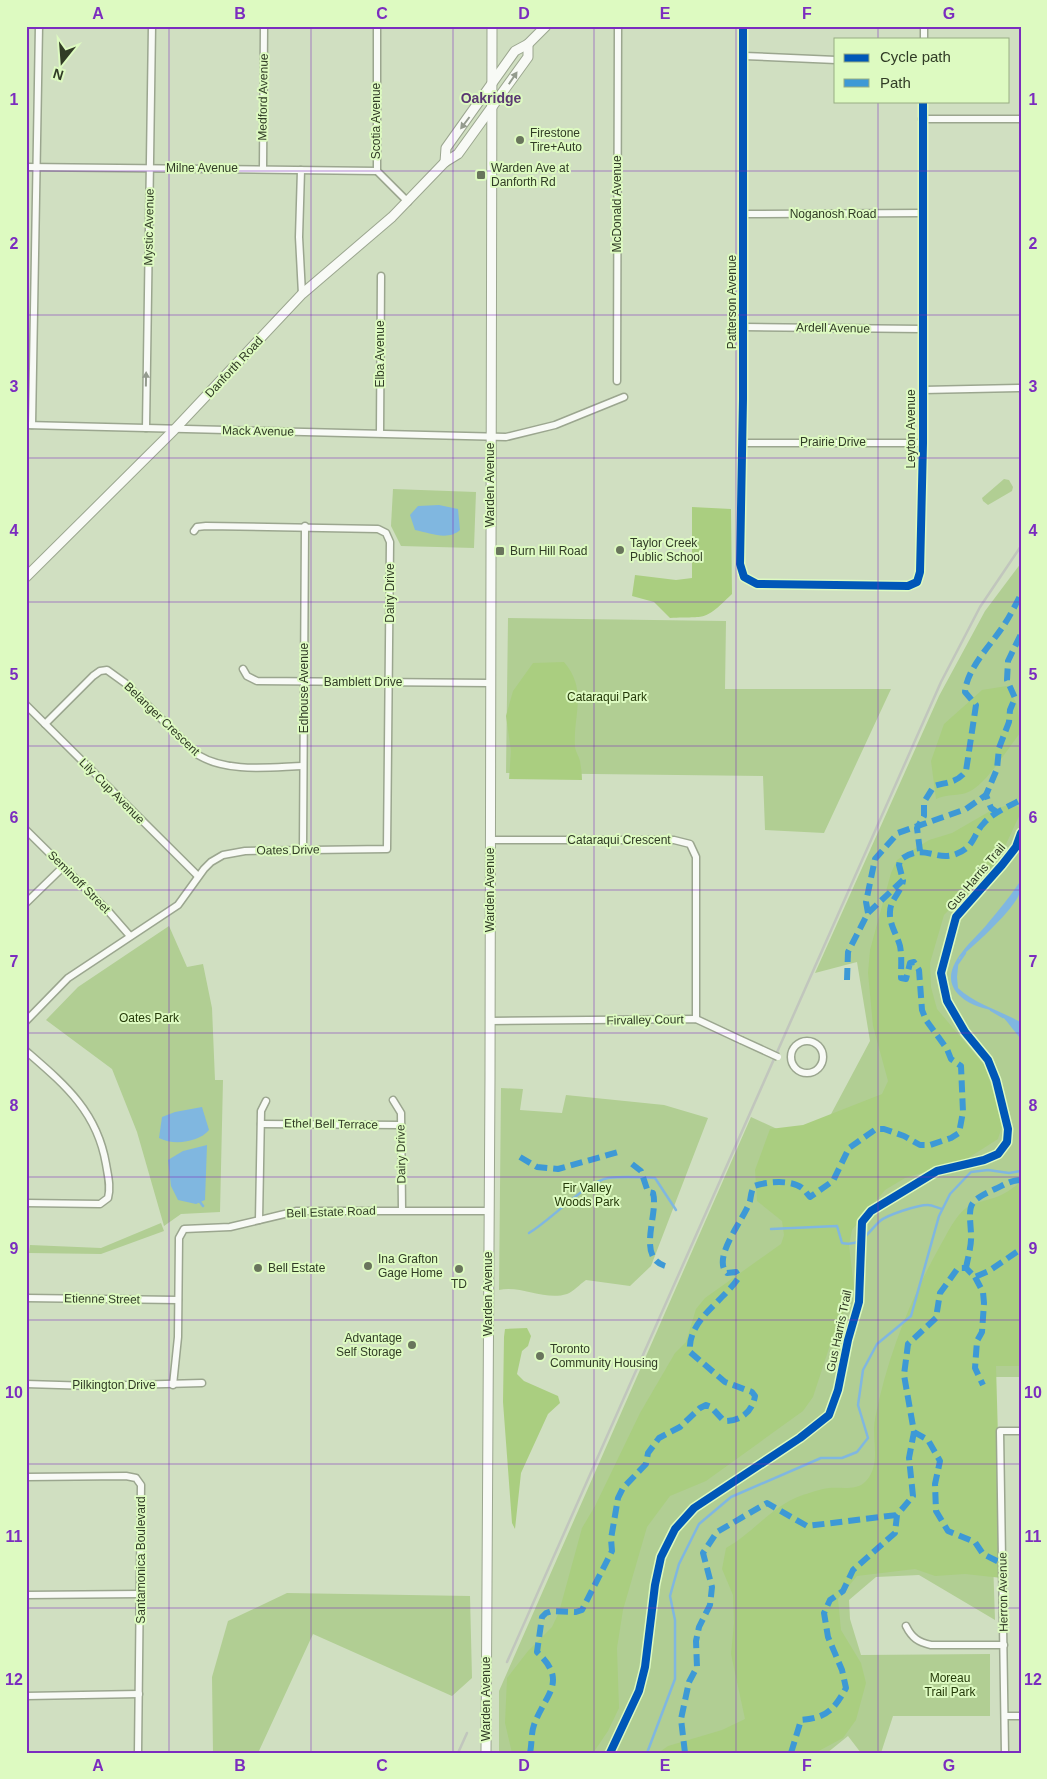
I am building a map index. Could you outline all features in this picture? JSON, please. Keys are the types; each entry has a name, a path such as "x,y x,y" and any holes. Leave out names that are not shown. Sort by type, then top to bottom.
{"main road":[{"name":"Warden Avenue","path":"486,1753 492,26"},
{"name":"Danforth Road","path":"445,162 446,148 516,51 528,44 546,26"},
{"name":"Danforth Road","path":"26,578 174,430 302,294 408,202 445,162 458,154 528,57 528,44"}],"street":[{"path":"29,425 37,167 38,26"},
{"name":"Mystic Avenue","path":"146,428 152,26"},
{"name":"Medford Avenue","path":"263,168 264,26"},
{"name":"Scotia Avenue","path":"377,26 377,172 408,202"},
{"name":"McDonald Avenue","path":"618,26 618,381"},
{"name":"Patterson Avenue","path":"743,26 743,443 740,564 744,578"},
{"path":"744,56 834,60"},
{"name":"Leyton Avenue","path":"744,578 757,584 908,586 917,582 920,572 923,442 923,102"},
{"path":"922,119 1021,119"},
{"name":"Milne Avenue","path":"26,167 263,168 377,172"},
{"path":"301,170 299,237 302,294"},
{"name":"Noganosh Road","path":"744,214 922,213"},
{"name":"Elba Avenue","path":"380,433 381,276"},
{"name":"Ardell Avenue","path":"743,327 922,329"},
{"path":"923,390 1021,388"},
{"path":"491,436 506,437 555,425 624,397"},
{"name":"Mack Avenue","path":"29,425 174,430 491,436"},
{"name":"Prairie Drive","path":"743,443 923,442"},
{"name":"Dairy Drive","path":"194,531 197,527 206,526 305,526 378,529 386,533 390,542 387,849"},
{"name":"Edhouse Avenue","path":"303,850 305,526"},
{"name":"Bamblett Drive","path":"243,669 247,676 257,681 489,683"},
{"name":"Belanger Crescent","path":"45,724 93,676 100,671 107,670 126,683 198,755 210,763 224,766 303,766"},
{"name":"Lily Cup Avenue","path":"26,706 198,876"},
{"name":"Seminoff Street","path":"26,830 109,912 130,936"},
{"name":"Cataraqui Crescent","path":"490,840 674,840 690,844 696,857 696,1019"},
{"name":"Oates Drive","path":"130,936 178,905 198,876 211,862 235,852 387,849"},
{"path":"26,903 63,867"},
{"path":"26,1021 68,978 130,936"},
{"name":"Firvalley Court","path":"490,1021 696,1019 792,1062 800,1072 810,1073 822,1065 823,1052 815,1042 802,1041 791,1052 792,1062"},
{"path":"26,1050 69,1088 84,1108 97,1130 105,1159 110,1189 108,1198 100,1204 26,1203"},
{"name":"Dairy Drive","path":"393,1100 400,1114 401,1125 402,1210"},
{"path":"259,1220 261,1111 266,1101"},
{"name":"Ethel Bell Terrace","path":"261,1124 401,1125"},
{"name":"Bell Estate Road","path":"173,1385 178,1337 179,1238 184,1229 230,1227 298,1211 488,1211"},
{"name":"Etienne Street","path":"26,1298 178,1300"},
{"name":"Pilkington Drive","path":"26,1384 173,1385 202,1383"},
{"name":"Herron Avenue","path":"1005,1753 1000,1431 1021,1432"},
{"name":"Santamonica Boulevard","path":"26,1477 136,1478 141,1485 138,1753"},
{"path":"26,1595 140,1594"},
{"path":"906,1626 911,1635 919,1642 931,1645 1004,1645"},
{"path":"26,1696 139,1694"},
{"path":"1005,1716 1021,1716"}],"green space":[{"path":"1004,479 1009,480 1013,487 1012,491 988,505 982,498"},
{"path":"393,489 476,492 474,548 401,546 391,526"},
{"path":"692,507 731,509 732,594 704,616 670,618 654,602 632,596 635,575 676,580 692,578"},
{"name":"Moreau Trail Park","path":"1021,563 1021,1377 987,1377 995,1620 919,1575 876,1577 849,1600 850,1619 861,1655 990,1654 990,1716 893,1716 881,1753 861,1753 848,1736 827,1753 499,1753 499,1691 751,1117 814,1146 870,1041 857,962 815,973 939,696 985,611"},
{"name":"Cataraqui Park","path":"508,618 726,621 725,689 891,689 824,833 765,830 763,776 506,773"},
{"path":"564,662 576,683 578,693 575,746 580,761 582,780 509,779 511,751 506,716 513,691 533,663"},
{"path":"1007,686 1017,704 1021,732 981,783 966,793 936,799 931,761 944,724 982,690"},
{"path":"1011,804 1021,808 1021,812 999,859 944,915 930,963 931,987 937,1009 985,1066 1003,1123 998,1139 965,1160 905,1178 885,1190 852,1230 849,1245 854,1288 833,1336 813,1397 803,1411 706,1481 670,1496 647,1527 623,1610 617,1648 619,1708 608,1731 593,1753 512,1753 505,1723 507,1678 528,1651 552,1627 559,1612 582,1528 595,1506 640,1413 675,1353 686,1342 696,1309 705,1298 781,1244 784,1235 782,1221 757,1201 755,1170 770,1129 803,1125 882,1094 888,1081 873,1026 868,973 870,950 891,873 897,860 929,840 952,833 992,810"},
{"name":"Oates Park","path":"169,926 187,967 203,964 212,1008 215,1080 223,1080 220,1212 181,1214 164,1226 137,1132 112,1069 46,1020 78,987"},
{"name":"Fir Valley Woods Park","path":"501,1088 523,1089 520,1110 562,1113 566,1095 664,1105 708,1118 651,1266 630,1286 586,1280 569,1293 559,1296 507,1289 499,1290"},
{"path":"1021,1182 1021,1366 996,1366 1002,1578 965,1574 935,1576 915,1569 857,1576 838,1599 841,1630 861,1663 866,1683 856,1720 843,1738 815,1753 658,1753 668,1746 722,1730 745,1719 731,1654 734,1623 733,1595 722,1569 726,1548 771,1513 800,1496 829,1488 854,1487 866,1481 874,1467 875,1419 886,1373 909,1308 929,1266 962,1211 974,1204 1002,1195"},
{"path":"161,1223 164,1231 101,1254 29,1253 30,1245 101,1248"},
{"path":"527,1328 531,1336 528,1346 522,1351 517,1374 524,1381 558,1396 560,1403 548,1414 521,1473 515,1529 512,1523 503,1402 504,1337 505,1329"},
{"path":"287,1593 470,1596 472,1678 452,1696 313,1634 258,1753 213,1753 212,1677 228,1621"}],"water":[{"path":"439,505 458,509 460,530 444,536 415,530 410,515 418,506"},
{"path":"1021,880 1020,892 1010,908 983,937 959,958 957,977 958,988 965,994 1020,1022 1021,1039 1000,1014 974,1005 960,996 953,986 951,977 953,967 966,947 997,912"},
{"path":"202,1107 209,1130 205,1134 186,1142 172,1142 159,1138 162,1117 175,1112"},
{"path":"207,1145 205,1200 196,1204 178,1200 171,1186 168,1160 183,1151"}],"waterway":[{"path":"958,963 965,953"},
{"path":"991,1010 1003,1017"},
{"path":"647,1753 675,1679 675,1620 670,1596 679,1564 699,1524 731,1497 821,1458 842,1458 857,1452 868,1438 858,1405 863,1370 877,1344 911,1316 939,1216 950,1194 971,1172 988,1170 1009,1173 1021,1171"},
{"path":"529,1233 589,1186 608,1178 655,1178 676,1210"},
{"path":"200,1202 203,1206"},
{"path":"771,1229 837,1226 842,1243 849,1244 864,1238 880,1221 895,1213 923,1205 942,1209"}],"railway":[{"path":"507,1662 941,682 980,607 1021,546"},
{"path":"458,1753 467,1733"}],"marked path":[{"path":"920,851 917,828 924,816 924,802 934,786 955,780 966,771 976,705 965,692 970,674 980,657 999,633 1021,594"},
{"path":"998,813 991,808 986,795 997,769 999,748 1009,722 1010,710 1015,698 1007,680 1008,661 1021,634"},
{"path":"868,913 866,902 875,859 898,833 966,809 986,795"},
{"path":"847,980 848,952 868,913 903,880 899,865 900,860 908,855 923,852 942,856 956,854 967,848 980,827 988,819 1021,800"},
{"path":"530,1753 532,1731 552,1688 553,1680 552,1672 547,1662 537,1652 542,1617 552,1611 576,1612 582,1610 612,1551 611,1539 618,1498 623,1488 646,1464 648,1453 659,1438 680,1427 700,1408 706,1405 711,1407 724,1421 730,1421 744,1415 753,1402 755,1396 752,1392 725,1382 690,1352 694,1330 739,1277 736,1272 727,1273 723,1266 723,1258 726,1248 747,1208 754,1186 765,1183 791,1183 802,1188 810,1197 833,1181 849,1148 876,1129 884,1129 904,1136 920,1145 930,1145 951,1138 959,1133 963,1112 961,1066 951,1059 947,1049 926,1020 922,1010 919,970 914,962 910,963 906,979 901,978 900,946 892,925 890,912 892,903 901,888 903,880"},
{"path":"520,1157 537,1167 558,1169 622,1151"},
{"path":"632,1164 641,1171 648,1192 653,1193 654,1202 650,1244 656,1261 665,1266"},
{"path":"966,1268 971,1242 970,1210 972,1205 979,1197 986,1193 1011,1182 1021,1180"},
{"path":"791,1753 801,1720 817,1717 828,1712 846,1688 842,1670 828,1637 824,1613 830,1600 843,1591 853,1570 895,1533 897,1515 913,1496 909,1458 914,1432 904,1375 908,1344 936,1318 940,1293 958,1268 966,1268 975,1277 989,1271 1021,1249"},
{"path":"975,1277 983,1292 984,1303 982,1332 977,1341 975,1368 983,1385"},
{"path":"914,1432 928,1440 940,1461 935,1484 936,1511 948,1531 975,1542 983,1554 1003,1564"},
{"path":"685,1753 681,1719 689,1682 697,1667 696,1641 699,1627 710,1605 712,1587 703,1553 717,1532 767,1503 807,1526 897,1515"}],"cycle path":[{"path":"743,26 743,399 740,564 744,577 757,584 908,586 917,582 920,572 923,443 923,102"},
{"name":"Gus Harris Trail","path":"610,1753 639,1691 645,1667 655,1585 661,1557 675,1529 694,1508 800,1438 829,1415 838,1390 848,1340 859,1302 862,1222 871,1211 937,1171 984,1160 998,1154 1007,1142 1008,1129 996,1080 988,1060 965,1032 947,1001 941,973 956,917 1016,847 1021,833"}],"place":[{"name":"Firestone Tire+Auto","path":"520,140"},
{"name":"Warden Ave at Danforth Rd","path":"481,175"},
{"name":"Taylor Creek Public School","path":"620,550"},
{"name":"Burn Hill Road","path":"500,551"},
{"name":"Ina Grafton Gage Home","path":"368,1266"},
{"name":"Bell Estate","path":"258,1268"},
{"name":"TD","path":"459,1269"},
{"name":"Advantage Self Storage","path":"412,1345"},
{"name":"Toronto Community Housing","path":"540,1356"}],"district":[{"name":"Oakridge","path":"491,98"}]}
